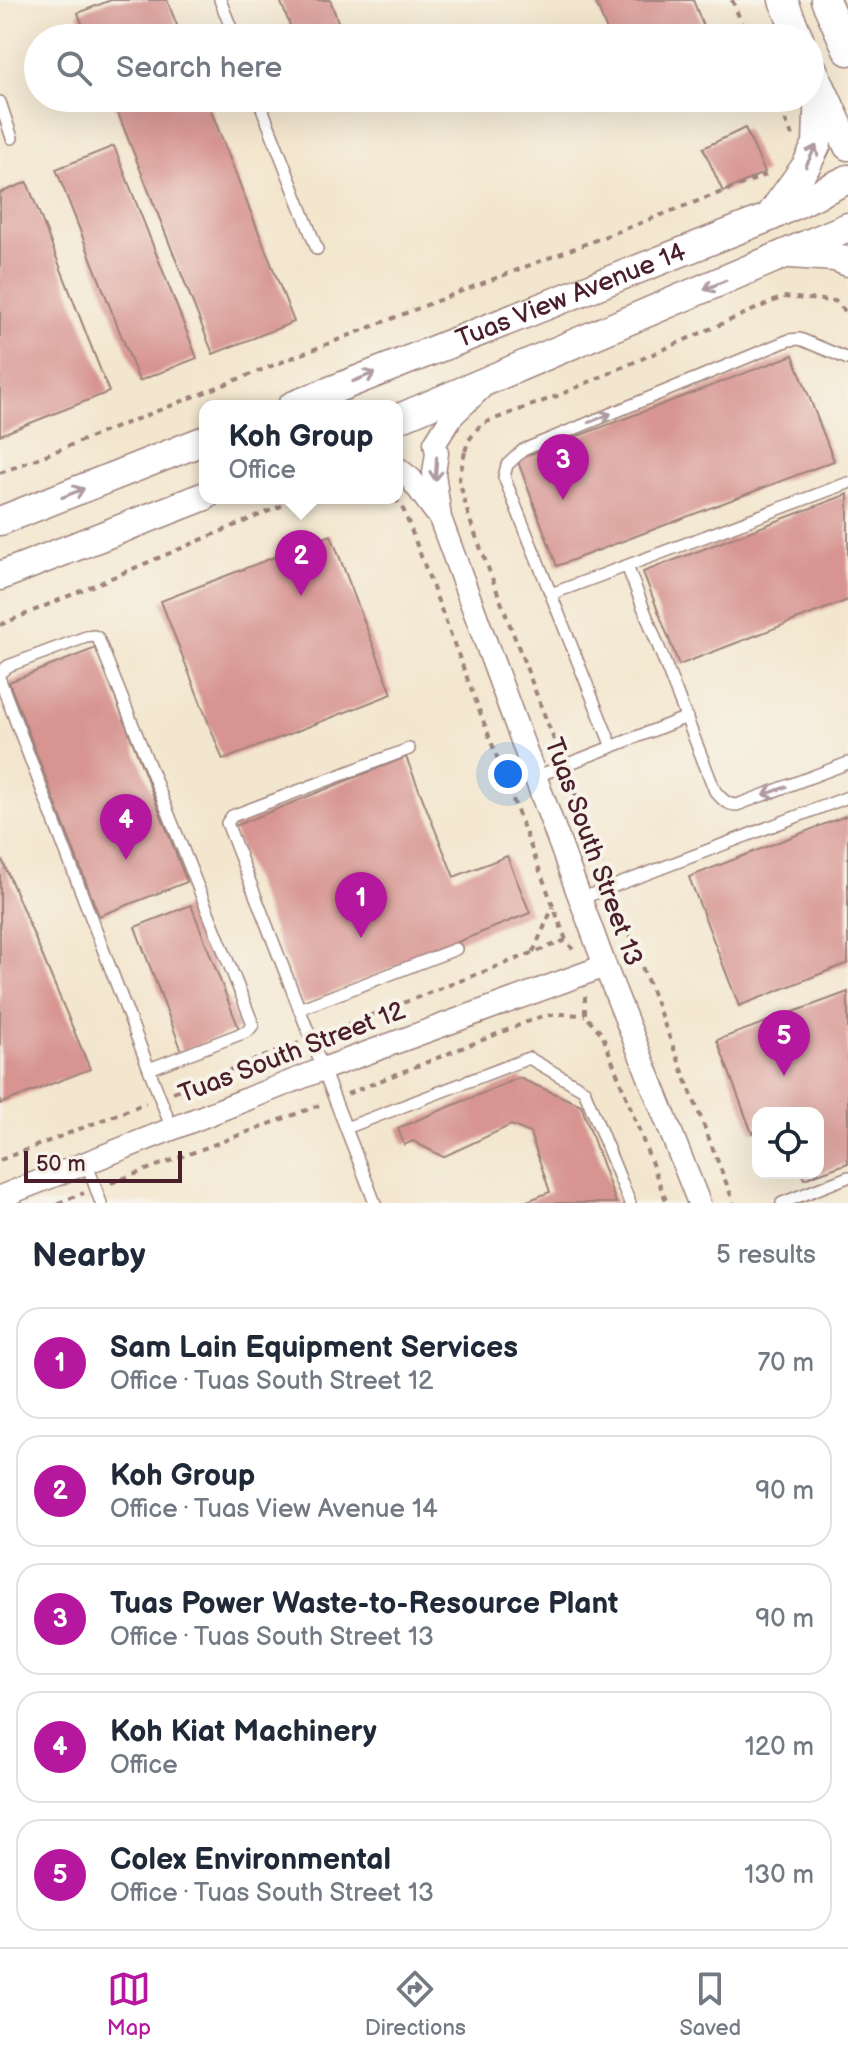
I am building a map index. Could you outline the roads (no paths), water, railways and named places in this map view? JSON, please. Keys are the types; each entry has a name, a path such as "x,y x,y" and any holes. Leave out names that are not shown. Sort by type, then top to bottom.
{"street":[{"path":"783,0 793,24"},
{"path":"827,0 848,31"},
{"path":"827,0 848,51"},
{"path":"824,94 848,146"},
{"path":"770,217 806,166 817,144 816,112"},
{"name":"Tuas View Avenue 14","path":"307,400 770,217 848,179"},
{"name":"Tuas View Avenue 14","path":"403,417 848,227"},
{"path":"787,254 835,257 848,262"},
{"name":"Tuas South Street 13","path":"486,383 452,416 435,443 434,473 440,518 580,899 595,969 699,1203"},
{"path":"0,521 199,442"},
{"name":"Tuas South Street 13","path":"403,473 440,518"},
{"path":"0,576 199,498"},
{"name":"Tuas South Street 12","path":"0,1197 323,1069 595,969"}],"lane":[{"path":"220,0 229,24"},
{"path":"0,102 12,138"},
{"path":"263,112 317,249"},
{"path":"612,747 504,477 507,465 523,450 789,340 800,339 848,359"},
{"path":"551,594 848,483"},
{"path":"627,566 715,791 730,805 848,763"},
{"path":"0,673 8,666 86,637 98,638 251,1019 253,1025 248,1031 149,1069"},
{"path":"0,680 172,1129"},
{"path":"535,777 687,717"},
{"path":"375,1203 227,823 232,816 409,749"},
{"path":"580,899 848,797"},
{"path":"299,1009 456,949"},
{"path":"346,1128 529,1058 584,1090 630,1203"},
{"path":"87,1164 101,1203"},
{"path":"782,1203 848,1177"}],"place":[{"name":"Tuas Power Waste-to-Resource Plant","path":"563,500"},
{"name":"Koh Group","path":"301,596"},
{"name":"Koh Kiat Machinery","path":"126,860"},
{"name":"Sam Lain Equipment Services","path":"361,938"},
{"name":"Colex Environmental","path":"784,1076"}]}
